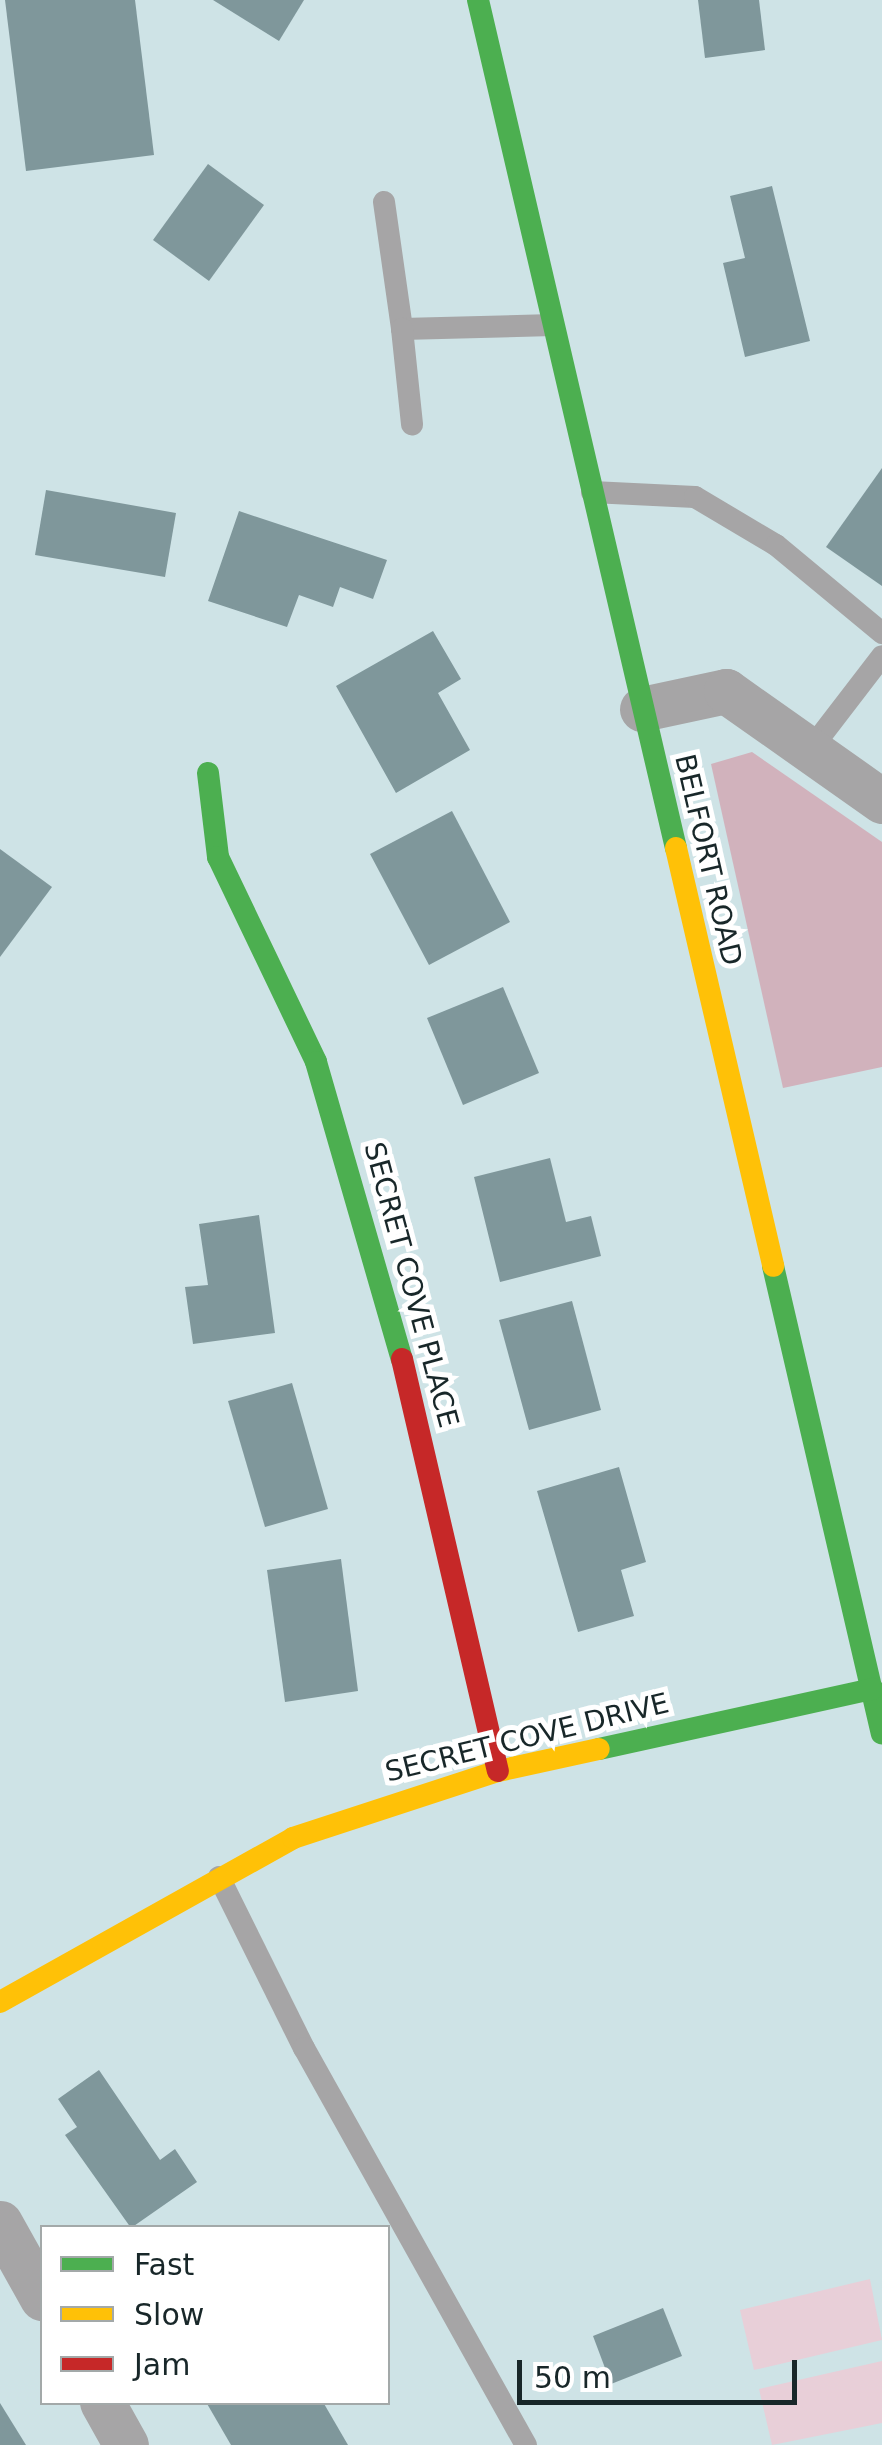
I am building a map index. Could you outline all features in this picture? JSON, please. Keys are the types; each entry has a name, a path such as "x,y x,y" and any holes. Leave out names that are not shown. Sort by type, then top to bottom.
{"street":[{"name":"BELFORT ROAD","path":"478,0 882,1734"},
{"path":"642,708 726,691 882,802"},
{"name":"SECRET COVE PLACE","path":"208,773 218,857 316,1062 378,1256 498,1770"},
{"name":"SECRET COVE DRIVE","path":"0,2002 220,1877 365,1810 498,1770 872,1689"},
{"path":"0,2223 40,2294"},
{"path":"104,2405 126,2445"}],"lane":[{"path":"384,202 412,424"},
{"path":"402,329 553,325"},
{"path":"592,492 695,498 776,545 882,633"},
{"path":"810,750 882,656"},
{"path":"220,1877 304,2048 526,2445"}],"shaded area":[{"path":"752,752 882,842 882,1067 783,1088 711,764"},
{"path":"870,2279 882,2340 754,2370 740,2310"},
{"path":"882,2361 882,2423 772,2445 759,2389"}],"building":[{"path":"5,0 135,0 154,155 26,171"},
{"path":"213,0 304,0 279,41"},
{"path":"698,0 759,0 765,50 705,58"},
{"path":"208,164 264,205 209,281 153,240"},
{"path":"772,186 810,341 745,357 723,263 745,258 730,196"},
{"path":"882,468 882,586 826,547"},
{"path":"46,490 176,513 165,577 35,555"},
{"path":"239,511 387,560 373,599 340,587 333,607 299,595 287,627 208,601"},
{"path":"433,631 461,679 438,693 470,750 396,793 336,686"},
{"path":"452,811 510,922 429,965 370,854"},
{"path":"0,849 52,887 0,957"},
{"path":"503,987 539,1073 463,1105 427,1018"},
{"path":"550,1158 566,1222 591,1216 601,1256 500,1282 474,1177"},
{"path":"259,1215 275,1333 193,1344 185,1287 208,1285 199,1224"},
{"path":"572,1301 601,1410 529,1430 499,1320"},
{"path":"292,1383 328,1509 265,1527 228,1401"},
{"path":"619,1467 646,1562 621,1570 634,1616 578,1632 537,1491"},
{"path":"341,1559 358,1691 285,1702 267,1570"},
{"path":"99,2070 160,2160 175,2149 197,2182 135,2225 129,2225 65,2135 77,2127 58,2099"},
{"path":"663,2308 682,2356 611,2384 593,2336"},
{"path":"0,2403 26,2445 0,2445"},
{"path":"208,2405 325,2405 348,2445 231,2445"}],"traffic: fast":[{"path":"478,0 676,848"},
{"path":"208,773 218,857 316,1062 402,1359"},
{"path":"773,1266 882,1733"},
{"path":"599,1749 872,1689"}],"traffic: slow":[{"path":"676,848 773,1266"},
{"path":"0,2002 293,1838 498,1771 599,1749"}],"traffic: jam":[{"path":"402,1359 498,1771"}]}
